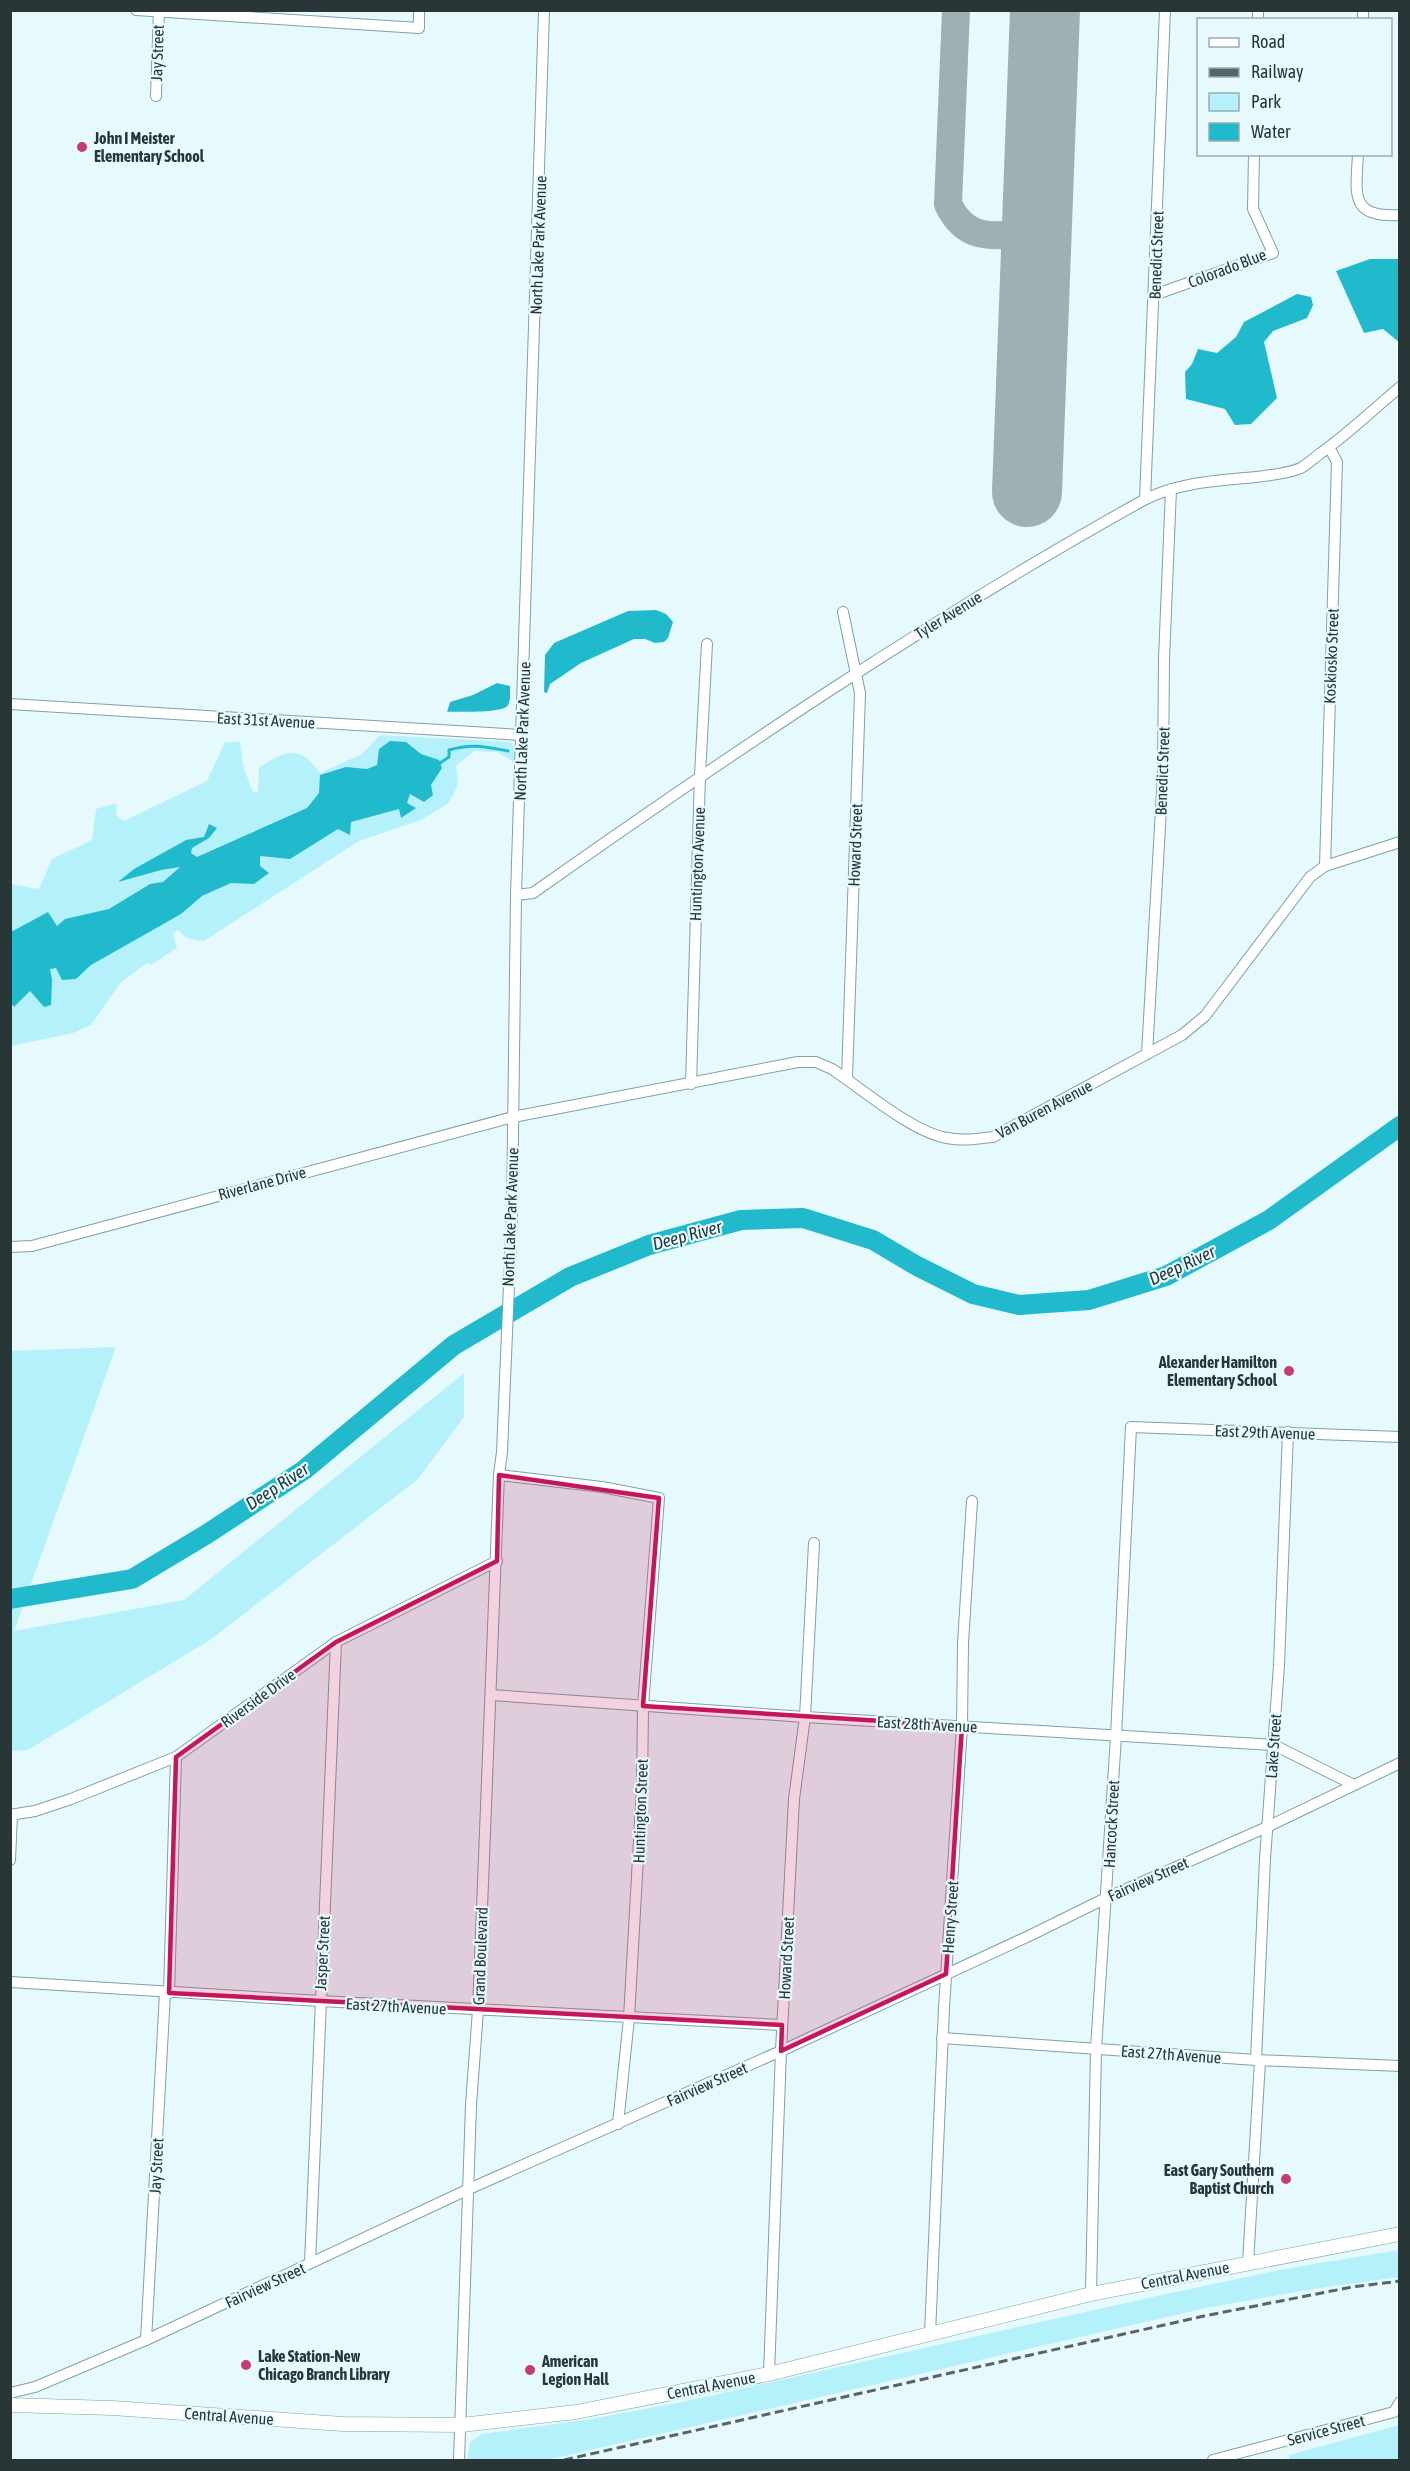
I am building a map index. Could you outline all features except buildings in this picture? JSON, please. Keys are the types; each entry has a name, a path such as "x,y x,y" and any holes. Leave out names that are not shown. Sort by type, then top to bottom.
{"main road":[{"name":"Central Avenue","path":"10,2406 106,2408 343,2424 461,2425 576,2412 770,2374 1091,2294 1400,2234"}],"street":[{"path":"136,10 418,28 419,10"},
{"name":"North Lake Park Avenue","path":"502,1452 512,1214 516,895 544,10"},
{"name":"Benedict Street","path":"1145,499 1165,10"},
{"name":"Jay Street","path":"156,96 159,11"},
{"name":"Colorado Blue","path":"1154,295 1273,253 1253,209 1254,156"},
{"path":"1358,156 1356,195 1359,202 1367,211 1381,216 1400,215"},
{"name":"Tyler Avenue","path":"516,895 533,893 700,775 855,672 1059,547 1145,499 1186,484 1272,475 1301,467 1329,447 1400,387"},
{"name":"Koskiosko Street","path":"1325,866 1337,462 1329,447"},
{"name":"Benedict Street","path":"1147,1054 1163,774 1164,659 1171,489"},
{"name":"Howard Street","path":"843,612 860,693 847,1079"},
{"name":"Huntington Avenue","path":"691,1084 700,775 707,644"},
{"name":"East 31st Avenue","path":"10,704 521,735"},
{"name":"Van Buren Avenue","path":"513,1117 798,1062 816,1062 847,1079 920,1129 945,1138 968,1140 993,1137 1182,1035 1205,1016 1310,877 1325,866 1400,842"},
{"name":"Riverlane Drive","path":"10,1247 32,1246 513,1117"},
{"name":"East 29th Avenue","path":"1131,1426 1400,1437"},
{"name":"Hancock Street","path":"1091,2294 1096,2049 1116,1736 1131,1426"},
{"name":"Lake Street","path":"1248,2263 1267,1827 1274,1745 1288,1432"},
{"name":"Grand Boulevard","path":"459,2460 471,2105 478,2010 499,1475 502,1452"},
{"name":"Huntington Street","path":"499,1475 602,1487 659,1498 644,1706 642,1787 629,2018 618,2124"},
{"name":"Henry Street","path":"930,2334 942,2038 962,1726 963,1643 972,1500"},
{"name":"Howard Street","path":"770,2374 781,2051 794,1799 805,1717 814,1543"},
{"name":"Riverside Drive","path":"11,1815 35,1811 71,1799 176,1757 336,1642 497,1561"},
{"name":"Jasper Street","path":"310,2264 336,1642"},
{"name":"East 28th Avenue","path":"491,1695 805,1717 1274,1745 1354,1785"},
{"name":"Jay Street","path":"146,2340 167,1993 176,1757"},
{"name":"Fairview Street","path":"10,2393 35,2387 146,2340 469,2189 781,2051 1106,1898 1267,1827 1400,1763"},
{"path":"10,1860 11,1815"},
{"name":"East 27th Avenue","path":"10,1982 167,1993 783,2025"},
{"name":"East 27th Avenue","path":"942,2038 1258,2060 1400,2066"},
{"name":"Service Street","path":"1213,2460 1394,2412 1400,2402"}],"highlighted area":[{"path":"499,1475 659,1498 643,1706 962,1726 946,1974 781,2051 782,2025 169,1993 176,1757 336,1642 497,1561"}],"green space":[{"path":"380,735 511,742 516,750 517,764 497,752 474,751 456,766 458,784 449,803 421,820 359,841 204,941 189,938 178,929 173,935 177,948 151,965 147,963 121,982 91,1025 73,1033 11,1046 11,884 39,889 52,859 92,840 96,809 117,803 116,815 124,821 207,781 225,742 240,742 243,765 252,791 258,793 259,767 277,757 292,753 298,754 312,763 320,773 362,754"},
{"path":"116,1347 14,1631 184,1600 464,1373 464,1417 418,1479 210,1640 28,1750 11,1751 11,1351"},
{"path":"1399,2250 1399,2277 1206,2308 547,2460 467,2460 470,2442 482,2434 591,2419 687,2401 1284,2269"},
{"path":"1399,2425 1399,2460 1289,2460 1289,2455"}],"water":[{"path":"1370,259 1399,259 1399,342 1383,329 1364,333 1336,271"},
{"path":"1297,294 1311,297 1313,305 1307,318 1273,331 1264,342 1277,398 1251,424 1235,425 1225,409 1186,399 1185,372 1192,364 1198,349 1217,353 1236,337 1244,322"},
{"path":"656,610 666,614 673,622 668,638 664,642 655,643 645,639 634,639 581,663 550,684 547,693 544,692 545,655 554,643 628,611"},
{"path":"497,683 510,686 510,701 504,708 489,711 447,712 450,702 473,695"},
{"path":"390,741 406,742 421,754 439,760 442,768 431,785 433,795 424,802 410,794 407,803 416,808 401,818 399,809 351,822 350,835 338,829 290,859 260,856 260,866 269,873 254,884 231,883 202,896 181,914 91,965 76,979 62,980 56,968 50,969 51,1005 44,1007 30,991 14,1007 11,1003 11,932 48,912 57,926 65,919 109,909 150,884 163,882 180,867 118,882 134,869 186,840 204,837 209,824 217,828 209,838 192,848 191,853 197,857 307,808 319,793 320,775 346,767 367,769 377,765 379,749"}],"waterway":[{"path":"440,763 449,757 449,750 458,748 479,746 508,751"},
{"name":"Deep River","path":"10,1599 132,1579 207,1534 304,1470 454,1345 570,1277 649,1245 741,1220 803,1218 873,1240 917,1266 973,1294 1019,1305 1089,1300 1166,1276 1269,1220 1400,1126"}],"taxiway":[{"path":"956,10 948,204 956,217 974,232 997,235 1037,232"}],"runway":[{"path":"1027,492 1045,10"}],"railway":[{"path":"564,2460 1204,2316 1352,2287 1400,2281"}],"place":[{"name":"John I Meister Elementary School","path":"82,147"},
{"name":"Alexander Hamilton Elementary School","path":"1289,1371"},
{"name":"East Gary Southern Baptist Church","path":"1286,2179"},
{"name":"Lake Station-New Chicago Branch Library","path":"246,2365"},
{"name":"American Legion Hall","path":"530,2370"}]}
